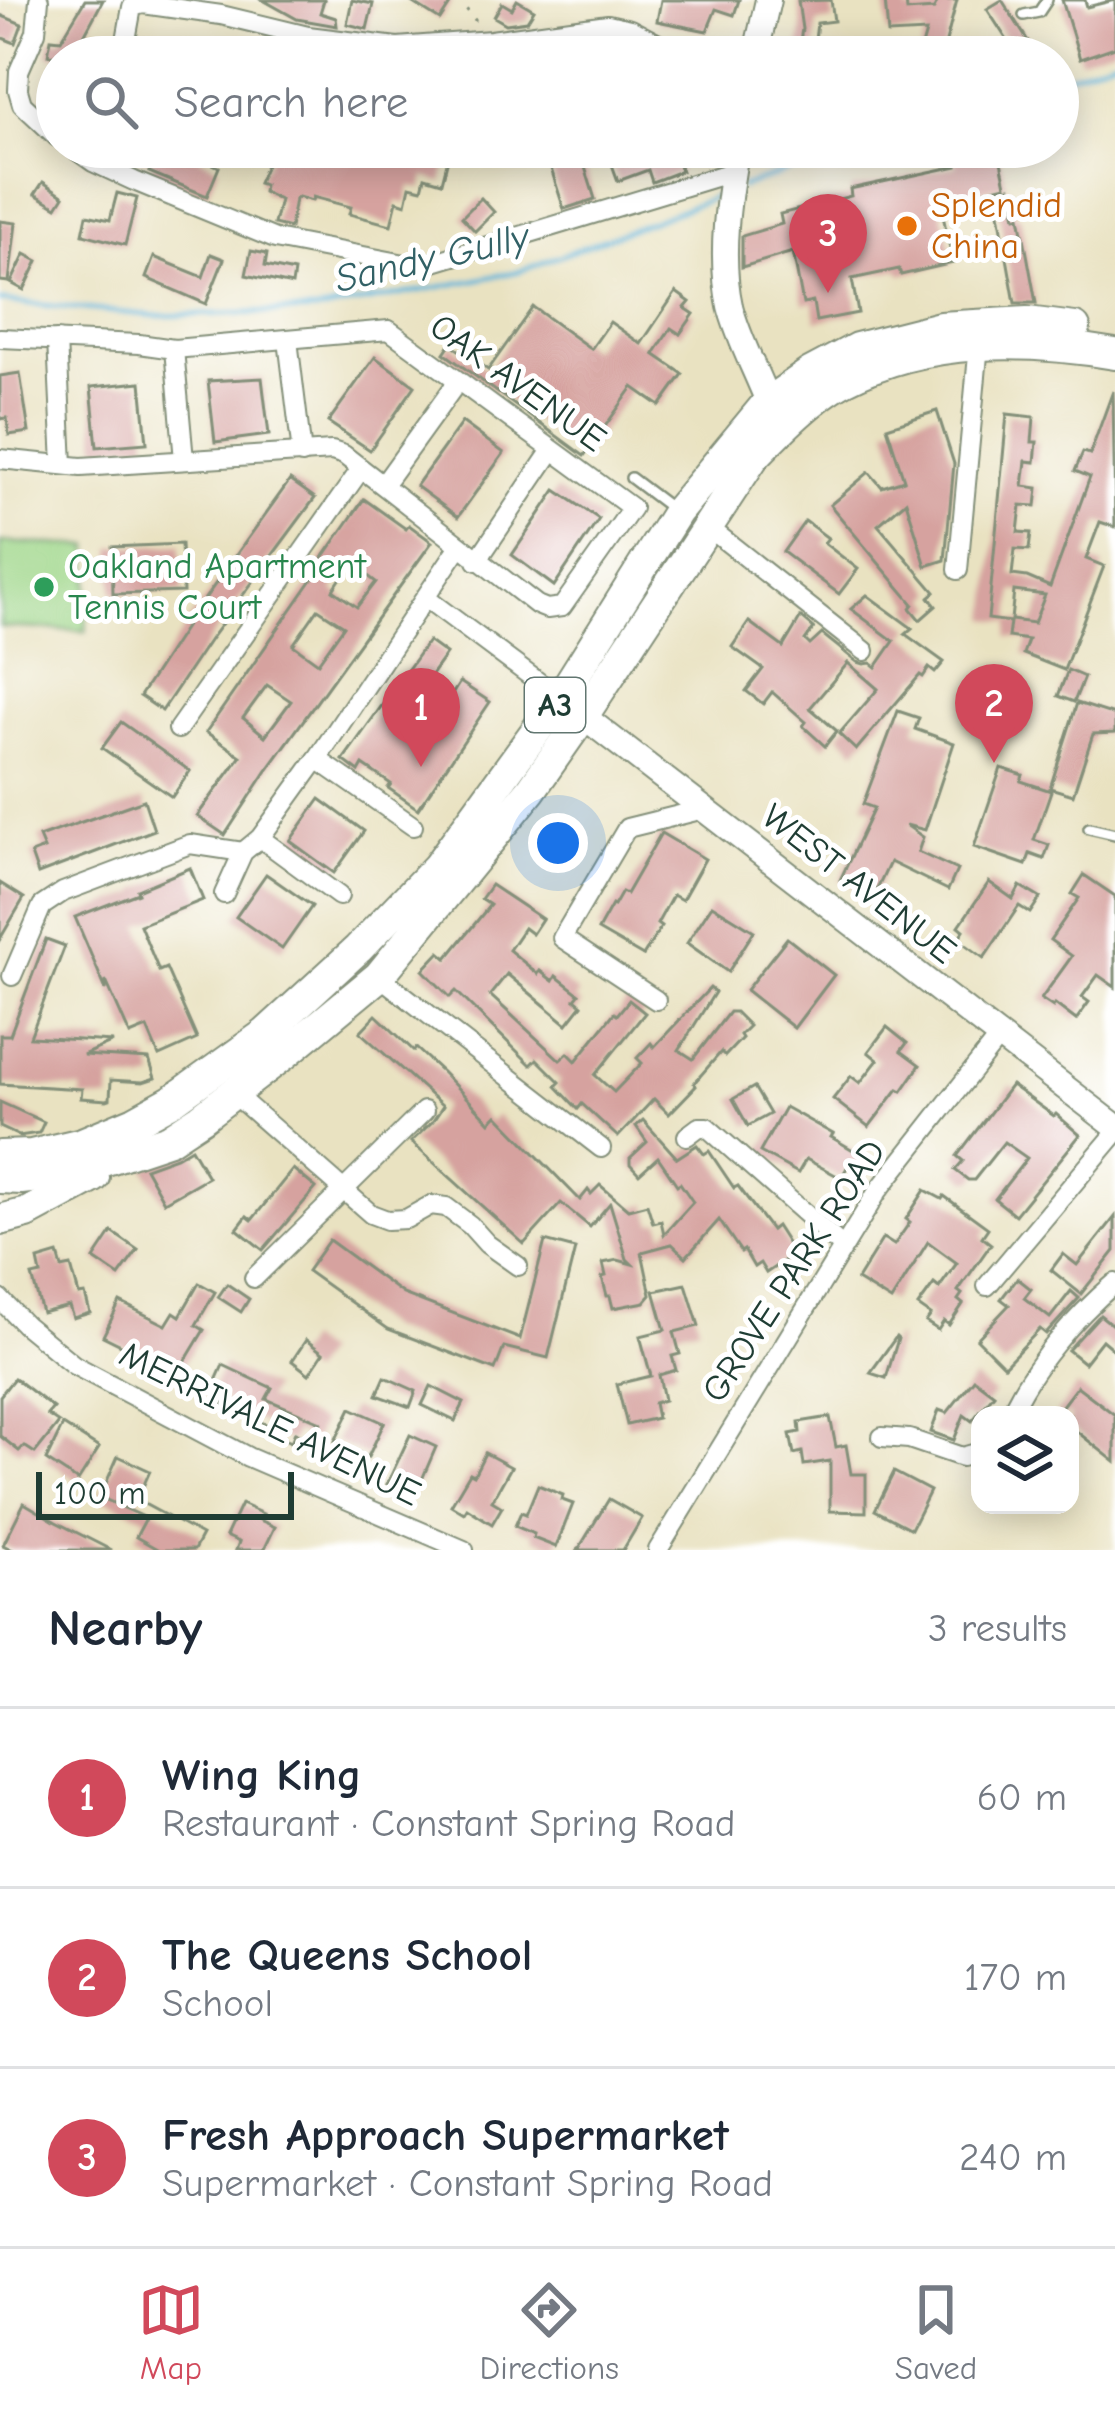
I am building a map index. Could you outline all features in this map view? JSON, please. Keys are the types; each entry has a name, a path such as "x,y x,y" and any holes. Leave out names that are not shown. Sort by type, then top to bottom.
{"main road":[{"name":"A3","path":"0,1178 64,1174 169,1139 379,976 531,790 677,512 768,402 857,348 940,327 1028,322 1115,334"},
{"name":"A3","path":"0,1156 31,1155 82,1143 173,1100 265,1034 358,949 437,867 572,707 753,458 839,382 892,359 980,344 1055,344 1115,354"},
{"path":"0,1220 27,1213 169,1139"}],"street":[{"path":"36,117 22,104 17,90 36,32 39,0"},
{"path":"760,36 768,0"},
{"path":"127,36 132,8 143,4 221,15 308,36"},
{"path":"520,36 608,24 642,36"},
{"path":"129,168 274,239 410,265 431,263 727,168"},
{"path":"733,168 726,241 730,307 768,402"},
{"name":"OAK AVENUE","path":"0,338 174,350 389,330 632,508 562,607 536,605 477,561"},
{"path":"57,340 63,465"},
{"path":"287,340 302,454"},
{"path":"958,570 980,344"},
{"path":"174,350 184,460"},
{"path":"383,485 458,381"},
{"path":"0,460 81,466 332,451 344,455 477,561 552,450"},
{"path":"178,730 362,469"},
{"path":"708,526 865,651"},
{"path":"224,894 244,852 260,838 316,759 459,547"},
{"path":"427,599 572,707"},
{"name":"WEST AVENUE","path":"572,707 1115,1130"},
{"path":"316,759 413,826"},
{"path":"656,1000 562,938 627,828 704,809"},
{"path":"260,838 339,896"},
{"path":"12,976 42,906 63,892 190,844 244,852"},
{"path":"0,940 20,953"},
{"path":"379,976 601,1148"},
{"name":"GROVE PARK ROAD","path":"658,1550 878,1191 999,1036"},
{"path":"233,1093 370,1214 406,1220 431,1205 446,1207 518,1266"},
{"path":"254,1278 424,1111"},
{"path":"687,1136 706,1126 843,1247"},
{"path":"987,1286 1115,1130"},
{"path":"1014,1406 1070,1327 1115,1283"},
{"name":"MERRIVALE AVENUE","path":"0,1300 74,1365 248,1457 454,1548"},
{"path":"882,1437 909,1439 962,1457 971,1454"}],"lane":[{"path":"1024,15 1039,11 1047,0"},
{"path":"631,478 677,512"},
{"path":"1089,828 1115,834"}],"path":[{"path":"459,0 488,36"}],"green space":[{"name":"Oakland Apartment Tennis Court","path":"0,542 90,546 86,631 0,627"}],"building":[{"path":"85,0 103,0 84,36 63,36"},
{"path":"263,0 324,0 320,13 336,18 337,26 297,19"},
{"path":"352,0 373,4 367,29 347,24"},
{"path":"408,0 453,0 440,20"},
{"path":"517,0 534,10 527,21 506,24 494,17 502,3 512,9"},
{"path":"661,0 739,0 734,15 716,9 707,31 657,21"},
{"path":"831,0 834,21 817,23 815,36 801,36 798,1"},
{"path":"885,0 906,0 907,11 934,9 938,0 957,0 948,36 888,34"},
{"path":"1002,0 1025,36 1004,36 987,9"},
{"path":"1062,0 1085,0 1087,7 1115,0 1115,47 1080,59 1079,36 1073,36"},
{"path":"0,15 22,24 15,43 0,37"},
{"path":"151,168 219,168 207,196 149,172"},
{"path":"265,168 446,168 442,182 425,177 422,189 410,186 406,204 397,201 391,225 349,214 351,207 313,197 312,201 295,199 290,228 274,224 280,200 263,192 264,185 258,183"},
{"path":"551,168 585,168 595,199 564,209"},
{"path":"613,168 681,171 652,182 648,170 618,181"},
{"path":"948,168 1002,168 1006,185 940,201 953,263 901,275 899,269 852,279 858,313 816,321 813,302 803,304 793,252 742,267 742,236 782,224 780,214 851,196 850,189"},
{"path":"43,182 64,196 57,207 35,194"},
{"path":"1010,187 1036,303 1015,303 995,190"},
{"path":"117,193 137,198 125,245 83,234 87,215 110,220"},
{"path":"481,198 494,212 475,231 462,217"},
{"path":"0,221 16,223 9,282 0,281"},
{"path":"251,251 267,254 265,266 294,272 292,285 246,275"},
{"path":"25,254 38,261 24,290 11,283"},
{"path":"211,254 224,259 206,304 146,278 154,257 203,277"},
{"path":"676,292 690,302 685,308 694,314 680,334 671,328 654,354 683,374 660,406 633,387 584,456 444,353 450,344 488,370 533,307 591,349 610,322 641,344"},
{"path":"375,357 415,386 370,450 328,422"},
{"path":"20,373 29,432 9,435 7,418 0,419 0,376"},
{"path":"262,378 269,435 215,442 208,381"},
{"path":"141,382 147,443 97,447 91,387"},
{"path":"1113,391 1115,527 1100,522 1086,559 1104,566 1064,670 1023,654 1028,640 1008,637 1010,622 988,619 1007,414 1034,417 1032,442 1037,442 1035,462 1026,461 1023,486 1038,488 1036,506 1021,505 1018,532 1031,533 1029,550 1015,549 1012,575 1050,587 1090,477 1075,471 1083,452 1090,454","holes":["1014,591 1045,595 1034,623 1011,620"]},
{"path":"937,411 954,464 945,560 926,566 906,501 878,525 935,592 929,597 936,606 920,620 910,608 913,604 830,505 869,472 882,487 904,480 887,427"},
{"path":"462,422 504,453 458,517 416,486"},
{"path":"290,480 315,498 162,711 140,696"},
{"path":"556,490 599,519 554,586 512,555"},
{"path":"364,499 432,542 225,835 197,816 241,756 206,732 316,574 313,572","holes":["351,563 376,582 357,607 333,590","318,609 344,626 318,663 293,645","267,685 291,701 265,736 243,718"]},
{"path":"805,521 858,569 839,594 783,552"},
{"path":"181,544 183,592 113,594 112,547"},
{"path":"867,595 912,628 905,634 944,662 935,673 929,668 920,675 856,750 839,734 878,689 848,663 810,708 837,731 825,746 772,692 763,704 746,691 763,669 732,647 749,622 783,647 801,617 814,628 805,640 810,645 822,634 857,662 876,667 894,641 851,609"},
{"path":"428,641 446,654 428,679 451,696 460,682 490,702 418,809 363,765 359,772 343,760"},
{"path":"1068,670 1084,677 1074,702 1058,696"},
{"path":"1077,703 1115,715 1115,733 1093,734 1073,795 1050,788"},
{"path":"898,711 919,718 915,729 954,743 925,830 906,825 923,837 918,852 957,870 948,890 890,862 874,896 840,880 874,808 863,804"},
{"path":"121,722 190,771 172,797 102,748"},
{"path":"1001,768 1051,791 1034,840 1049,845 1044,859 1030,854 1026,865 974,847"},
{"path":"320,799 364,831 334,873 290,841"},
{"path":"144,800 154,830 38,874 31,854 44,849 39,837"},
{"path":"661,833 705,859 682,900 673,895 643,956 598,930 622,892 626,894"},
{"path":"190,868 203,900 140,925 159,971 166,968 197,1039 159,1056 147,1028 130,1035 75,917"},
{"path":"266,874 312,906 282,949 236,917"},
{"path":"1084,875 1115,896 1115,987 1098,975 1082,997 1089,1002 1076,1020 1041,999 1072,956 1050,940 1079,898 1072,894"},
{"path":"989,882 1013,899 1020,886 1040,898 1030,913 1019,906 984,958 958,939 964,930 959,926"},
{"path":"0,883 24,898 0,939"},
{"path":"491,885 542,919 532,934 524,928 509,950 538,974 553,981 556,976 579,994 575,999 582,1005 567,1024 507,974 490,995 560,1060 568,1053 576,1061 629,1000 645,1013 595,1075 614,1092 642,1063 637,1058 651,1043 654,1047 710,988 715,992 679,1050 693,1059 729,1012 749,1026 669,1114 654,1099 618,1137 582,1104 578,1109 537,1059 531,1065 456,991 450,997 423,970 440,952 447,958 490,905 481,899"},
{"path":"712,905 754,931 728,972 687,943"},
{"path":"787,938 834,975 794,1028 746,990"},
{"path":"46,939 65,946 30,1037 113,1042 83,1055 149,1059 155,1078 111,1080 107,1100 81,1098 82,1089 0,1084 0,1035 10,1035"},
{"path":"376,1015 442,1072 490,1122 497,1115 580,1200 600,1185 628,1209 647,1204 653,1223 661,1221 664,1234 693,1202 658,1157 639,1174 630,1164 630,1158 647,1142 636,1126 643,1120 677,1158 697,1145 704,1154 709,1151 734,1188 738,1186 771,1230 776,1226 794,1254 766,1273 760,1263 754,1267 719,1220 686,1257 672,1244 642,1252 651,1295 645,1302 613,1308 602,1277 606,1276 603,1263 632,1264 610,1203 590,1227 561,1203 524,1244 411,1142 443,1106 360,1032"},
{"path":"887,1027 907,1043 901,1051 920,1065 869,1127 833,1099 851,1076 860,1083 878,1060 868,1052"},
{"path":"1011,1085 1080,1135 1015,1215 995,1199 1027,1158 1004,1142 974,1180 955,1170 963,1161 957,1156"},
{"path":"754,1087 770,1114 748,1126 733,1099"},
{"path":"0,1102 44,1122 39,1133 19,1136 0,1127"},
{"path":"785,1107 865,1157 859,1169 849,1164 841,1178 806,1159 798,1173 760,1152"},
{"path":"191,1148 208,1177 164,1202 145,1168"},
{"path":"293,1169 316,1188 263,1250 237,1229 247,1216 252,1220"},
{"path":"925,1190 944,1196 988,1228 982,1237 991,1244 958,1291 963,1304 949,1325 944,1321 938,1330 926,1322 931,1315 918,1306 957,1263 928,1242 891,1301 857,1280 883,1238 894,1245"},
{"path":"1115,1217 1115,1251 1081,1294 1051,1270 1063,1254 1077,1265"},
{"path":"112,1232 138,1250 119,1276 94,1259"},
{"path":"329,1240 403,1294 520,1339 545,1241 575,1249 548,1358 504,1347 495,1370 388,1329 307,1271"},
{"path":"58,1254 62,1268 71,1266 90,1313 73,1318 69,1306 42,1313 32,1276 41,1274 38,1260"},
{"path":"1017,1278 1031,1289 1024,1298 1050,1318 1071,1291 1079,1298 1046,1334 1040,1329 1004,1366 977,1339 1009,1305 1001,1299"},
{"path":"199,1283 215,1292 196,1325 204,1330 175,1378 103,1336 120,1302 166,1325 174,1312 180,1316"},
{"path":"227,1284 249,1299 241,1312 218,1297"},
{"path":"686,1284 699,1326 674,1332 680,1354 672,1356 676,1370 659,1375 664,1400 654,1403 657,1418 627,1425 617,1384 651,1376 640,1336 665,1330 654,1291"},
{"path":"1100,1315 1115,1327 1115,1351 1102,1340 1084,1363 1068,1350"},
{"path":"896,1337 886,1378 870,1373"},
{"path":"306,1340 323,1353 309,1374 292,1361"},
{"path":"223,1365 272,1388 266,1399 321,1422 314,1440 295,1432 291,1442 277,1436 279,1430 223,1405 226,1399 211,1392"},
{"path":"385,1377 416,1391 410,1407 377,1395"},
{"path":"14,1378 53,1408 47,1415 59,1423 35,1453 24,1446 19,1451 0,1436 0,1396"},
{"path":"974,1379 994,1394 984,1406 971,1406 971,1420 964,1415 954,1440 931,1432 939,1410 947,1413"},
{"path":"431,1386 464,1403 455,1421 422,1405"},
{"path":"1077,1386 1115,1415 1115,1462 1079,1433 1079,1406 1062,1406"},
{"path":"351,1408 384,1423 368,1457 335,1441"},
{"path":"830,1417 836,1447 846,1445 851,1474 866,1474 866,1512 830,1511 830,1461 804,1465 802,1452 794,1454 790,1434 800,1432 799,1422"},
{"path":"63,1425 99,1448 78,1481 46,1460"},
{"path":"410,1435 436,1447 412,1495 387,1484"},
{"path":"485,1453 511,1467 492,1501 502,1507 492,1524 467,1508 464,1513 451,1505"},
{"path":"118,1456 150,1471 137,1500 202,1535 194,1550 159,1550 136,1537 146,1518 100,1497"},
{"path":"894,1472 930,1491 911,1529 875,1510"},
{"path":"538,1485 573,1504 556,1547 515,1526 521,1512 526,1514"},
{"path":"609,1499 642,1518 623,1550 578,1550"},
{"path":"24,1503 111,1550 13,1550 3,1545"},
{"path":"241,1504 263,1514 260,1520 275,1527 264,1550 236,1550 239,1542 226,1536"}],"waterway":[{"name":"Sandy Gully","path":"1079,71 1115,58"},
{"name":"Sandy Gully","path":"742,187 797,168"},
{"name":"Sandy Gully","path":"0,301 157,316 317,311 520,271 720,195"}],"place":[{"name":"Splendid China","path":"907,226"},
{"name":"Fresh Approach Supermarket","path":"828,293"},
{"name":"Oakland Apartment Tennis Court","path":"44,587"},
{"name":"The Queens School","path":"994,763"},
{"name":"Wing King","path":"421,767"}]}
